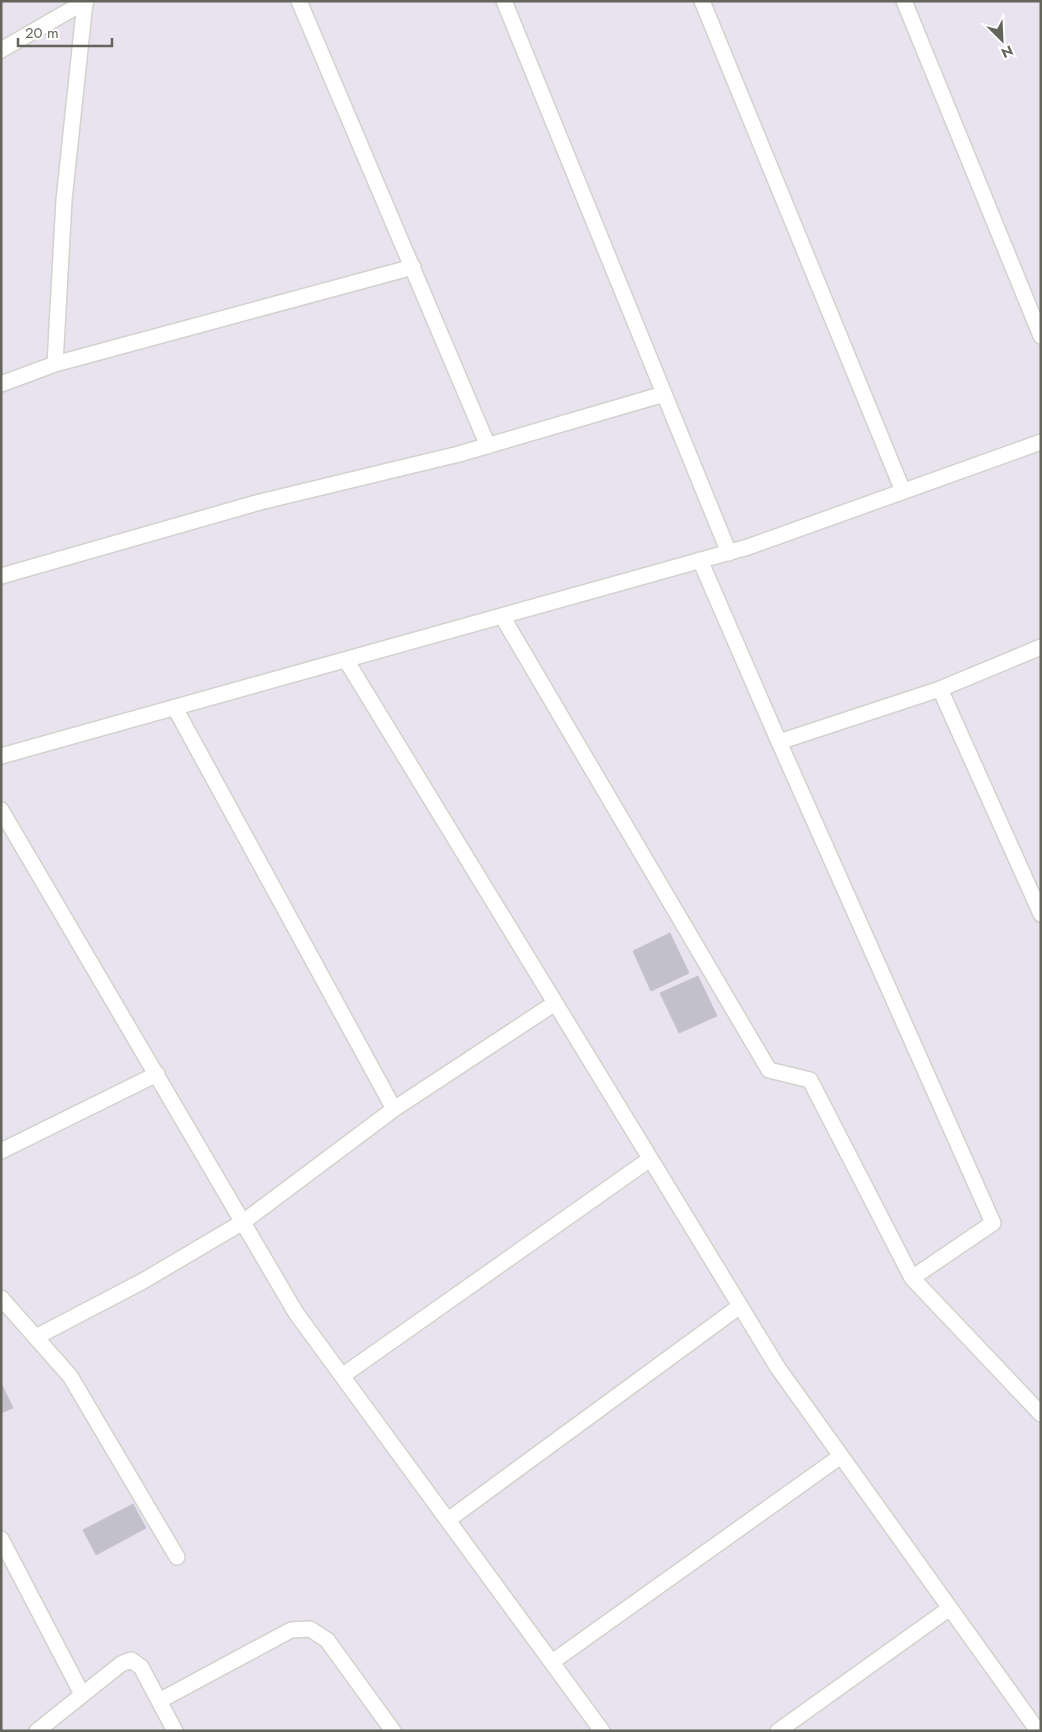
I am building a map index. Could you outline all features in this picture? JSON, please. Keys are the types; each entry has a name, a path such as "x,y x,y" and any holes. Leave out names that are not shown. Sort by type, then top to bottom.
{"street":[{"path":"54,364 64,200 85,1"},
{"path":"1,50 85,1"},
{"path":"299,1 488,446"},
{"path":"504,1 728,553"},
{"path":"702,1 904,491"},
{"path":"904,1 1041,336"},
{"path":"1,384 54,364 413,267"},
{"path":"1,576 260,502 488,446 664,394"},
{"path":"1,756 748,547 1041,442"},
{"path":"700,560 993,1223 912,1278"},
{"path":"502,616 769,1070 810,1080 912,1278 1041,1414"},
{"path":"779,742 940,690 1041,647"},
{"path":"346,660 778,1368 1038,1731"},
{"path":"940,690 1039,906"},
{"path":"175,708 394,1110"},
{"path":"1,810 296,1313 602,1731"},
{"path":"36,1337 143,1281 243,1222 394,1110 555,1003"},
{"path":"1,1151 156,1074"},
{"path":"342,1376 650,1158"},
{"path":"1,1298 70,1376 177,1557"},
{"path":"448,1520 740,1306"},
{"path":"552,1662 841,1456"},
{"path":"1,1539 82,1694"},
{"path":"778,1731 950,1608"},
{"path":"160,1701 292,1630 310,1629 327,1640 393,1731"},
{"path":"37,1731 121,1664 131,1660 141,1667 175,1731"}],"building":[{"path":"670,933 689,973 651,991 633,951"},
{"path":"698,976 717,1016 679,1033 660,993"},
{"path":"1,1383 13,1408 1,1413"},
{"path":"133,1504 146,1528 96,1555 83,1530"}]}
